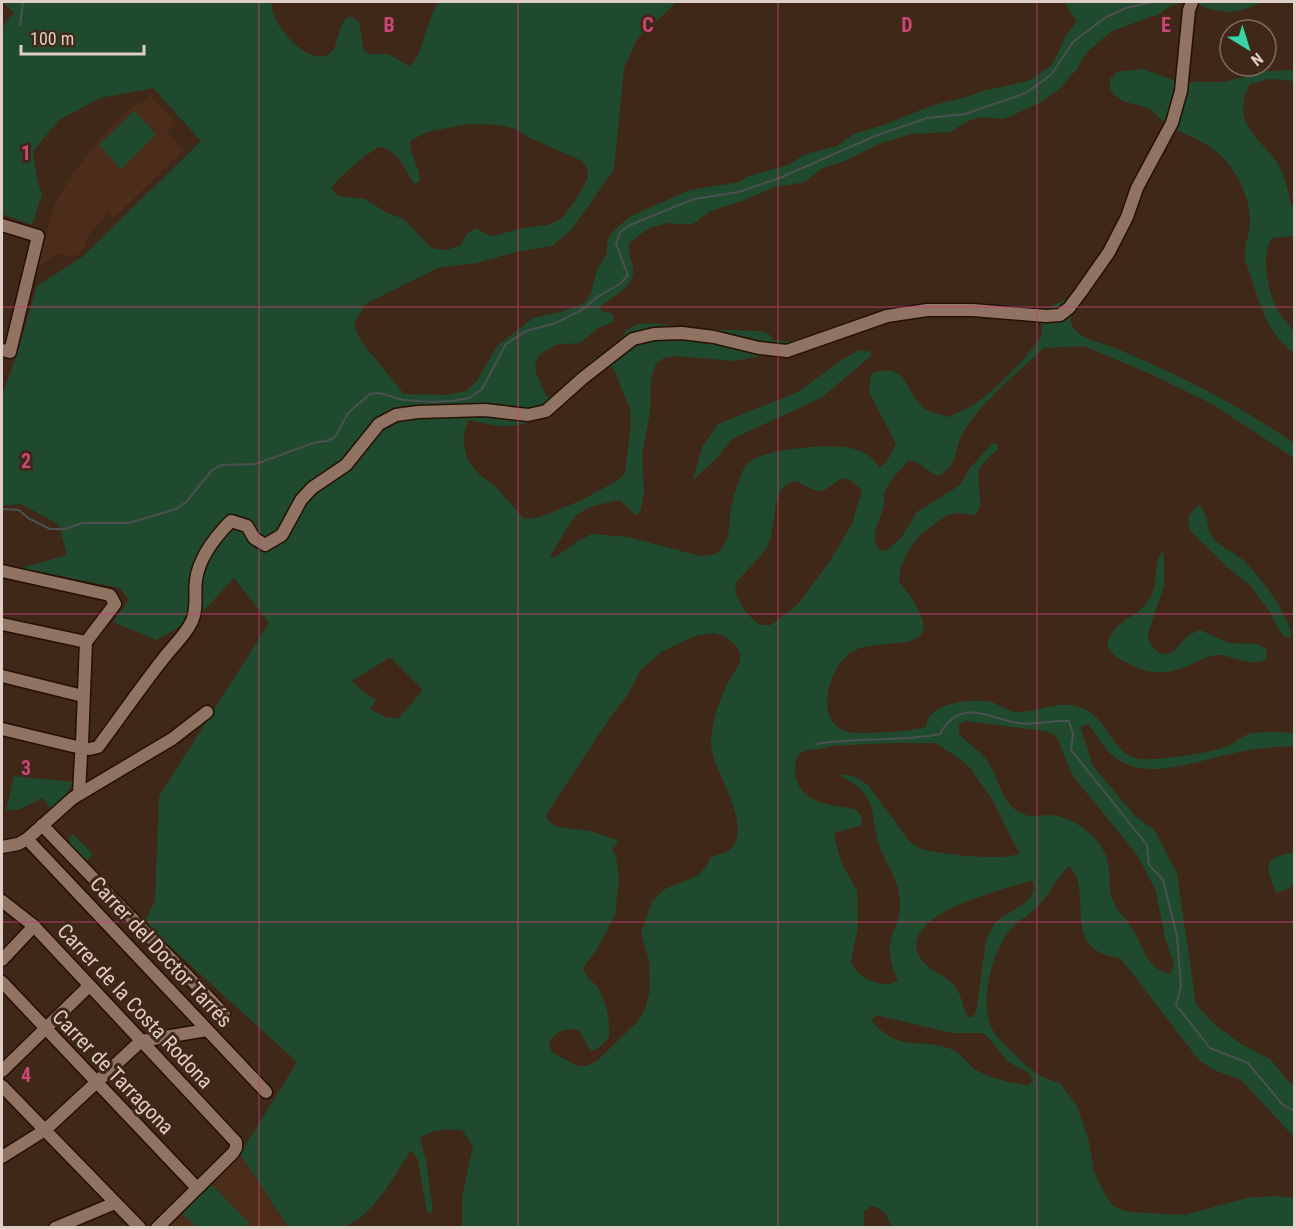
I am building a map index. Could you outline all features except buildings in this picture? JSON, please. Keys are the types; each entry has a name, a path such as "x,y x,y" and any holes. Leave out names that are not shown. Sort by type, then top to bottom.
{"street":[{"path":"2,729 82,748 98,747 168,653 182,638 193,620 196,579 210,546 222,530 231,521 247,526 254,538 266,544 282,535 301,500 312,489 346,465 380,424 396,415 485,410 528,415 546,411 582,378 633,339 654,334 693,334 759,348 787,351 887,316 927,310 1060,315 1082,292 1109,252 1127,217 1137,188 1172,123 1181,91 1186,31 1192,2"},
{"path":"2,225 38,236 5,351"},
{"path":"2,571 110,595 115,604 86,642 79,794"},
{"path":"2,624 86,642"},
{"path":"2,676 83,696"},
{"path":"2,847 18,844 27,839 79,794 172,739 207,712"},
{"path":"42,825 224,1014"},
{"name":"Carrer del Doctor Tarrés","path":"27,839 266,1092"},
{"name":"Carrer de la Costa Rodona","path":"2,901 34,926 236,1142 233,1153 197,1188"},
{"path":"2,960 34,926"},
{"name":"Carrer de Tarragona","path":"2,982 197,1188"},
{"path":"2,1071 89,986"},
{"path":"2,1157 45,1130 141,1041 207,1030"},
{"path":"2,1086 140,1227"},
{"path":"157,1227 197,1188"},
{"path":"55,1227 115,1203"}],"shaded area":[{"path":"150,95 177,123 167,133 184,150 115,217 108,212 89,235 83,250 78,255 68,257 58,253 38,267 54,205 73,174 102,136 137,103 139,105"},
{"path":"240,1154 288,1227 164,1228"}],"green space":[{"path":"3,2 271,2 277,22 288,37 311,55 319,57 327,55 334,49 342,26 348,17 359,23 364,51 368,54 388,54 409,66 418,55 439,2 676,2 638,37 624,68 614,169 572,229 552,246 520,251 476,263 438,268 365,304 354,325 361,341 404,394 446,395 466,391 477,381 497,346 533,318 583,304 590,296 598,267 607,254 610,235 633,215 690,190 740,182 748,176 788,165 806,154 837,146 854,134 934,105 1028,81 1052,65 1065,37 1077,21 1065,2 1262,2 1230,12 1199,5 1192,27 1188,82 1278,78 1278,71 1294,70 1294,81 1269,79 1250,84 1244,98 1243,110 1250,130 1280,168 1294,208 1294,236 1272,238 1266,254 1266,264 1274,303 1294,334 1294,353 1275,334 1268,323 1245,260 1250,214 1242,185 1226,160 1214,150 1174,129 1144,191 1129,229 1108,266 1075,308 1070,320 1076,331 1086,338 1158,367 1250,415 1294,443 1294,458 1212,404 1150,374 1084,346 1044,348 1002,386 973,418 961,436 953,461 945,471 938,476 909,460 887,487 875,534 876,545 879,550 885,551 901,538 917,512 960,485 970,468 993,443 998,444 998,449 984,463 979,472 980,505 975,515 956,513 947,515 921,534 911,546 901,567 899,582 920,614 924,628 922,633 910,641 868,646 850,653 834,673 827,700 828,712 833,723 843,730 857,733 892,732 926,727 934,712 942,707 963,702 991,702 1016,712 1073,705 1091,713 1124,752 1140,759 1172,758 1211,751 1230,745 1249,734 1294,733 1294,746 1253,750 1180,766 1149,769 1122,762 1107,750 1088,724 1081,726 1093,766 1135,816 1156,833 1177,874 1196,1004 1216,1026 1243,1045 1270,1059 1294,1085 1294,1137 1241,1080 1214,1070 1199,1060 1121,959 1101,953 1089,944 1082,923 1079,887 1076,876 1069,866 1035,909 1013,926 1004,938 994,960 988,984 987,1007 991,1027 1000,1040 1033,1071 1060,1083 1077,1106 1089,1142 1094,1171 1112,1205 1129,1212 1184,1215 1247,1198 1275,1196 1294,1198 1294,1227 891,1227 885,1214 872,1206 864,1211 864,1227 462,1227 462,1197 473,1146 462,1130 440,1130 420,1138 426,1160 433,1212 427,1213 418,1160 411,1150 381,1196 362,1217 351,1224 333,1228 288,1227 240,1154 297,1062 144,923 155,901 159,796 269,623 234,578 200,615 156,640 113,622 129,600 120,588 21,568 67,555 59,525 21,504 2,506 2,395 37,286 82,257 201,141 153,88 100,98 59,120 33,151 37,180 42,194 32,225 2,214 2,27 14,13","holes":["1185,3 1176,81 1143,69 1117,72 1110,79 1110,89 1118,98 1148,108 1165,123 1110,241 1070,297 1048,308 977,303 920,304 891,309 789,342 773,340 770,335 760,331 697,329 652,323 637,324 627,330 616,344 595,358 558,392 547,398 536,373 535,364 539,355 555,345 580,343 598,328 613,322 614,317 611,313 602,312 600,307 631,280 633,267 629,252 630,242 649,228 668,223 691,225 711,211 775,187 805,182 821,169 845,161 881,143 911,134 950,132 968,121 981,117 1001,119 1009,117 1041,102 1058,90 1077,69 1087,52 1112,31 1159,14 1171,6","467,124 513,128 582,161 587,168 588,178 576,200 562,218 548,225 522,228 494,236 476,228 467,234 461,245 447,250 429,246 404,219 385,212 365,199 338,196 331,189 353,166 379,147 392,152 415,184 417,183 420,180 410,141 427,132","960,314 991,315 1034,321 1042,324 1042,333 1027,356 1008,376 979,401 949,417 925,409 898,374 883,370 871,374 869,392 896,444 887,461 879,468 872,458 845,447 799,448 767,454 755,459 747,464 743,471 732,503 729,532 725,543 716,554 700,556 628,537 592,534 554,558 550,556 574,517 589,507 619,500 634,514 640,512 644,492 642,454 650,413 651,379 656,364 664,358 674,356 734,361 765,355 782,356 892,321","613,367 630,409 631,424 625,473 618,480 582,500 540,517 524,519 496,487 480,475 468,461 463,440 468,420 499,426 524,424 549,413 605,368","842,478 850,480 862,490 852,524 831,559 799,603 771,625 760,625 739,600 735,588 736,583 767,546 782,490 787,484 796,481 813,490 823,491","714,633 722,636 737,647 740,655 736,670 721,698 712,731 711,746 730,796 737,824 737,836 731,849 710,858 706,867 697,876 665,889 652,901 641,933 649,961 650,991 645,1009 638,1021 598,1060 587,1066 577,1066 555,1054 549,1043 561,1031 570,1029 579,1031 591,1051 599,1048 609,1037 608,1018 603,998 583,968 597,949 615,915 619,878 616,856 611,848 617,840 590,831 558,827 548,821 546,815 628,694 640,671 661,652 695,636","390,657 423,690 399,718 387,718 370,709 376,700 352,681","967,721 1043,731 1052,733 1058,739 1072,775 1138,856 1156,891 1165,938 1174,965 1170,974 1150,962 1129,924 1115,905 1111,894 1108,862 1097,841 1080,826 1065,818 1050,815 1029,816 1016,810 1005,798 985,758 959,734 959,724","936,743 971,769 993,801 1019,853 1002,857 972,856 920,848 909,841 867,784 854,776 838,774 858,787 868,798 881,850 898,887 900,910 891,939 890,951 891,963 898,981 892,983 871,981 858,973 851,961 858,927 857,891 842,864 834,836 836,832 860,826 861,817 855,809 826,804 809,797 798,783 795,773 796,761 802,752 831,746","1032,880 1034,888 1029,899 998,920 990,932 986,941 976,1013 968,1017 956,988 921,959 918,954 917,939 925,926 959,905","876,1015 952,1033 982,1033 988,1037 1007,1061 1030,1074 1033,1081 1029,1085 1024,1085 999,1079 976,1070 951,1049 939,1045 901,1041 882,1031 871,1021"]},
{"path":"134,111 156,134 121,169 99,145"},
{"path":"860,350 871,352 871,356 821,398 732,439 714,461 693,480 702,447 718,424 798,392 843,359"},
{"path":"1199,505 1213,538 1243,560 1273,596 1286,619 1291,638 1284,636 1278,629 1271,614 1250,585 1235,574 1192,533 1189,517"},
{"path":"1164,550 1164,586 1148,633 1148,638 1154,648 1161,653 1169,654 1187,637 1200,630 1229,643 1258,644 1267,650 1266,659 1261,662 1248,662 1216,655 1177,670 1156,672 1134,667 1113,654 1107,645 1111,636 1115,629 1139,611 1150,598 1155,585 1156,566"},
{"path":"14,776 74,782 64,798 51,809 43,798 20,809 6,811"},
{"path":"73,834 93,854 84,863 67,845 71,841 68,838"},
{"path":"1294,852 1294,883 1288,889 1276,893 1268,870 1270,861 1278,856"},
{"path":"210,1183 249,1223 244,1227 196,1227 180,1212"}],"waterway":[{"path":"20,25 23,2"},
{"path":"2,509 19,510 28,518 50,529 65,529 82,523 129,523 176,509 186,502 212,470 222,465 256,464 335,437 348,413 370,394 380,393 403,400 433,402 469,398 482,389 506,344 526,331 556,323 585,308 597,297 620,284 628,275 616,244 620,232 630,225 694,199 739,192 782,177 875,136 927,118 965,114 1026,93 1051,75 1073,42 1106,17 1126,8 1152,2"},
{"path":"816,744 940,734 956,716 966,713 1024,724 1069,721 1073,734 1071,750 1147,845 1149,865 1163,880 1177,936 1181,987 1176,1005 1210,1048 1248,1063 1282,1104 1294,1111"}]}
